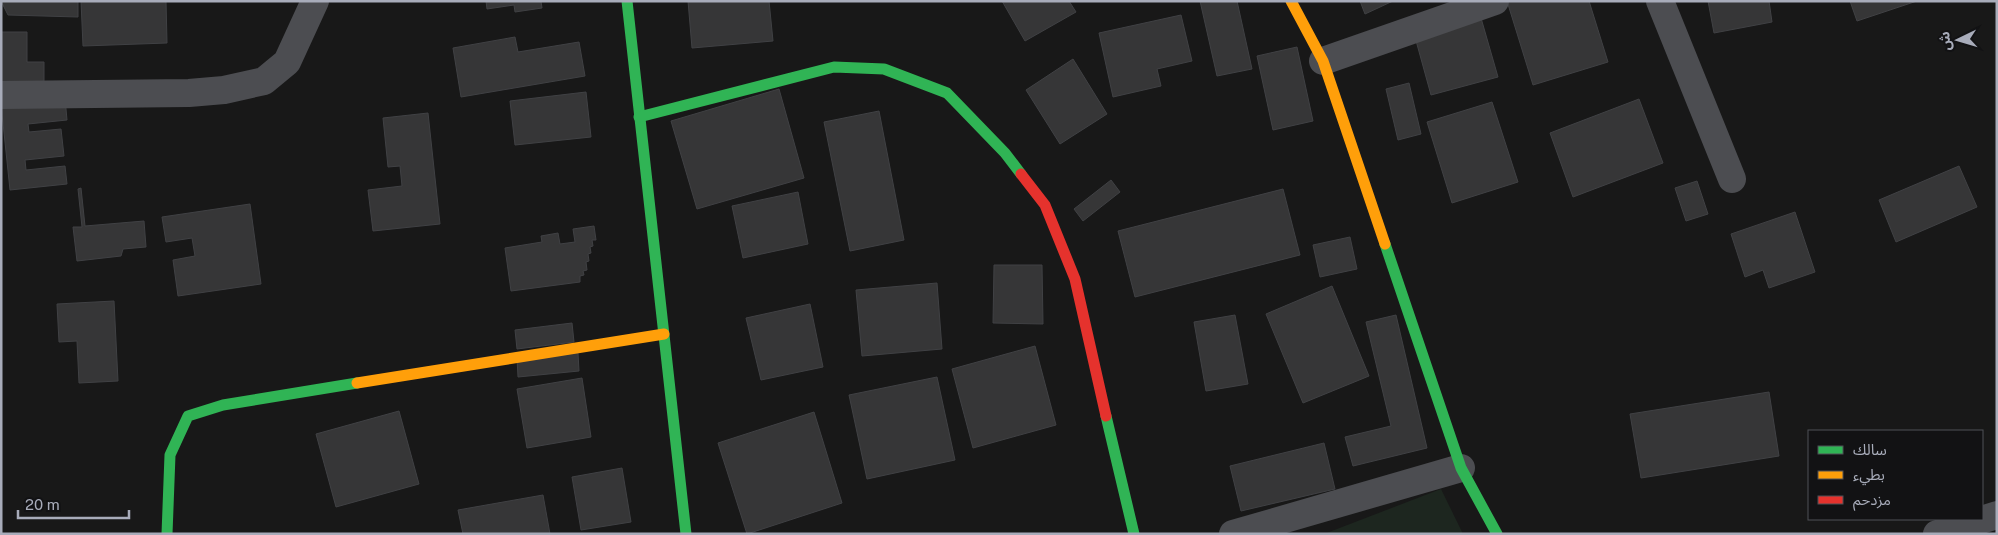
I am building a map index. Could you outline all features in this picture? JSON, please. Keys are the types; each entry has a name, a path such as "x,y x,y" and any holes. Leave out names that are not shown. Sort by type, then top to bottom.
{"street":[{"path":"1,95 189,93 224,90 264,81 287,62 315,1"},
{"path":"627,1 686,534"},
{"path":"1291,1 1323,61 1461,468 1496,534"},
{"path":"1323,61 1495,1"},
{"path":"1660,1 1732,179"},
{"path":"640,116 834,66 884,69 947,93 1005,153 1045,205 1075,279 1134,534"},
{"path":"167,534 170,455 188,416 223,405 664,334"},
{"path":"1233,534 1461,468"},
{"path":"1937,534 1971,529 1997,515"}],"shaded area":[{"path":"1441,489 1463,534 1324,534"}],"building":[{"path":"1,1 78,1 78,17 8,15"},
{"path":"81,1 166,1 167,43 83,46"},
{"path":"486,1 541,1 542,8 515,12 514,5 487,9"},
{"path":"688,1 769,1 773,41 692,48"},
{"path":"1002,1 1069,1 1076,12 1025,41"},
{"path":"1200,1 1237,1 1252,69 1217,76"},
{"path":"1360,1 1393,1 1365,14"},
{"path":"1507,1 1589,1 1608,62 1533,85"},
{"path":"1708,1 1769,1 1772,22 1714,33"},
{"path":"1850,1 1917,1 1857,21"},
{"path":"1181,15 1192,61 1157,69 1161,86 1113,97 1099,33"},
{"path":"1481,18 1498,77 1431,95 1415,37"},
{"path":"1,32 27,32 27,62 44,62 44,84 1,84"},
{"path":"515,37 518,52 579,42 585,76 461,97 453,48"},
{"path":"1297,47 1313,121 1273,130 1257,56"},
{"path":"1073,59 1107,114 1060,144 1026,90"},
{"path":"1409,83 1421,134 1398,140 1386,89"},
{"path":"779,89 804,178 697,209 671,121"},
{"path":"586,92 591,137 515,145 510,101"},
{"path":"65,98 67,120 28,124 29,132 61,129 64,156 25,160 26,170 65,166 67,184 10,190 1,104"},
{"path":"1639,99 1663,163 1573,197 1550,133"},
{"path":"1492,102 1518,182 1452,203 1427,122"},
{"path":"879,111 904,240 850,251 824,122"},
{"path":"428,113 440,224 373,231 368,190 402,186 400,166 388,167 383,118"},
{"path":"1959,166 1977,207 1896,242 1879,200"},
{"path":"1111,180 1120,192 1083,221 1074,209"},
{"path":"1697,181 1708,214 1686,221 1675,188"},
{"path":"81,188 85,226 144,221 146,247 123,249 121,256 77,261 73,227 82,227 78,189"},
{"path":"1283,189 1300,255 1135,297 1118,231"},
{"path":"798,192 808,244 743,258 732,206"},
{"path":"250,204 261,284 178,296 173,260 195,256 192,238 166,242 162,217"},
{"path":"1795,212 1815,272 1769,288 1763,270 1745,277 1731,234"},
{"path":"594,226 596,240 592,240 591,253 588,254 589,261 586,262 587,270 583,271 584,275 580,276 580,282 511,291 505,248 542,242 541,236 558,233 560,244 575,242 573,229"},
{"path":"1350,237 1357,269 1320,277 1313,245"},
{"path":"994,265 1042,265 1043,324 993,323"},
{"path":"937,283 942,349 862,356 856,290"},
{"path":"1332,286 1369,376 1303,403 1266,314"},
{"path":"114,301 118,381 79,383 77,341 59,342 57,304"},
{"path":"810,304 823,367 761,380 746,318"},
{"path":"1235,315 1248,384 1206,391 1194,322"},
{"path":"1396,315 1427,448 1353,466 1345,437 1391,426 1366,322"},
{"path":"572,323 574,342 517,349 515,330"},
{"path":"1035,346 1056,425 973,448 952,369"},
{"path":"578,353 579,371 518,377 517,358"},
{"path":"937,377 955,460 867,479 849,395"},
{"path":"582,378 591,437 527,448 517,389"},
{"path":"1769,392 1779,456 1641,478 1630,414"},
{"path":"399,411 419,484 336,507 316,434"},
{"path":"814,412 842,503 747,534 718,443"},
{"path":"1324,443 1335,489 1241,511 1230,466"},
{"path":"622,468 631,522 581,530 572,477"},
{"path":"543,495 550,534 463,534 458,510"}],"traffic: fast":[{"path":"627,1 686,534"},
{"path":"639,117 834,67 884,69 947,93 1005,153 1021,174"},
{"path":"1385,244 1461,468 1497,534"},
{"path":"167,534 170,455 188,416 223,405 357,383"},
{"path":"1106,416 1134,534"}],"traffic: slow":[{"path":"1291,1 1323,61 1385,244"},
{"path":"357,383 664,334"}],"traffic: jam":[{"path":"1021,174 1045,205 1075,279 1106,416"}]}
